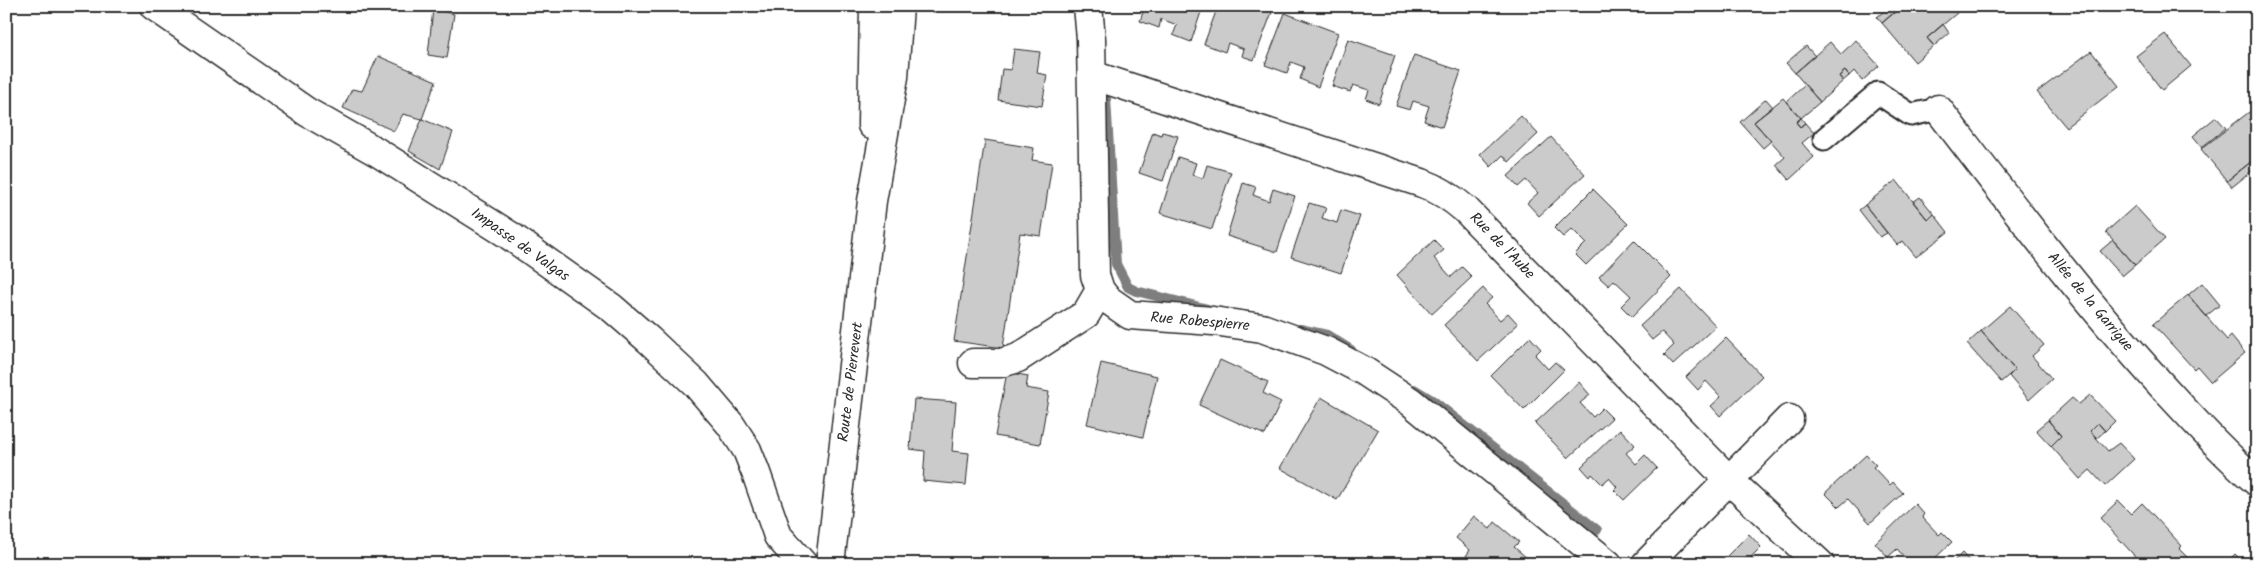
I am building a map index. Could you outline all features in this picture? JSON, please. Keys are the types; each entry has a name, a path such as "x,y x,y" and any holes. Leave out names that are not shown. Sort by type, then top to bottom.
{"street":[{"name":"Impasse de Valgas","path":"154,6 307,112 384,156 509,235 612,308 696,384 730,424 746,450 756,473 778,536 803,564"},
{"name":"Route de Pierrevert","path":"872,201 874,6"},
{"name":"Route de Pierrevert","path":"830,564 872,201 894,77 899,6"},
{"path":"973,363 1001,363 1018,358 1086,314 1100,290 1096,275 1092,75 1088,6"},
{"name":"Rue de l'Aube","path":"1092,75 1437,189 1466,210 1729,480 1820,564"},
{"name":"Allée de la Garrigue","path":"1938,109 2077,288 2150,374 2226,454 2257,482"},
{"name":"Rue Robespierre","path":"1100,290 1114,305 1130,315 1236,323 1270,330 1326,351 1364,371 1411,402 1608,564"},
{"path":"1646,564 1789,419"}],"lane":[{"path":"1824,139 1878,93 1911,115 1938,109"}],"building":[{"path":"1145,6 1203,6 1191,42 1173,35 1177,25 1161,19 1159,28 1140,21"},
{"path":"1218,6 1256,6 1272,12 1254,60 1242,56 1244,49 1228,43 1225,52 1204,44"},
{"path":"1714,6 1739,6 1739,14"},
{"path":"1890,6 1900,8 1882,23 1877,17"},
{"path":"1901,6 1951,6 1957,13 1927,38 1934,46 1915,62 1882,23"},
{"path":"433,9 454,14 447,58 428,55"},
{"path":"1285,13 1338,33 1318,87 1300,79 1304,67 1291,62 1287,73 1265,65"},
{"path":"1943,24 1949,33 1934,46 1927,38"},
{"path":"2165,34 2191,66 2162,90 2136,56"},
{"path":"1348,39 1395,55 1379,104 1366,99 1369,90 1353,85 1350,92 1332,86"},
{"path":"1856,40 1879,66 1862,81 1854,71 1849,76 1845,71 1839,76 1843,81 1820,102 1795,73 1830,42 1841,54"},
{"path":"1806,46 1815,56 1795,73 1786,63"},
{"path":"1014,49 1040,52 1037,73 1047,75 1042,106 998,100 1002,69 1011,70"},
{"path":"2091,51 2119,86 2066,127 2037,92"},
{"path":"1414,55 1461,71 1442,127 1424,121 1429,106 1413,101 1410,110 1396,106"},
{"path":"378,56 436,81 422,119 403,114 394,131 343,108 352,89 362,91"},
{"path":"1845,71 1849,76 1843,81 1839,76"},
{"path":"1805,85 1820,102 1801,118 1786,102"},
{"path":"1783,98 1801,118 1796,122 1800,127 1805,123 1814,133 1802,143 1814,157 1789,180 1776,165 1785,157 1754,122"},
{"path":"1766,99 1773,107 1754,122 1771,141 1763,148 1740,122"},
{"path":"2257,106 2257,157 2227,181 2201,149"},
{"path":"1521,116 1538,134 1509,162 1503,155 1491,167 1480,154"},
{"path":"2216,117 2226,128 2202,147 2193,136"},
{"path":"1801,118 1805,123 1800,127 1796,122"},
{"path":"422,119 453,132 440,169 409,151"},
{"path":"1153,132 1161,135 1162,132 1178,136 1163,181 1139,173"},
{"path":"1551,137 1585,174 1539,216 1527,203 1538,193 1526,180 1518,187 1508,176"},
{"path":"985,140 1034,148 1032,160 1052,163 1041,236 1020,233 1003,348 954,341"},
{"path":"1178,157 1196,163 1192,175 1203,178 1207,165 1231,172 1212,229 1160,213"},
{"path":"2257,157 2257,167 2232,187 2227,181"},
{"path":"1896,180 1928,220 1934,214 1948,232 1916,257 1903,241 1897,245 1865,205"},
{"path":"1243,183 1256,187 1253,195 1269,201 1273,189 1295,196 1277,252 1227,236"},
{"path":"1593,189 1628,224 1586,265 1575,254 1586,243 1572,229 1563,237 1554,228"},
{"path":"1920,197 1934,214 1928,220 1913,202"},
{"path":"1309,203 1326,208 1322,218 1337,223 1341,210 1360,216 1341,273 1291,257"},
{"path":"1865,205 1887,233 1880,237 1859,210"},
{"path":"2135,206 2165,239 2135,265 2106,232"},
{"path":"1434,240 1444,250 1434,258 1451,277 1462,267 1472,277 1432,314 1397,275"},
{"path":"1634,240 1671,277 1632,317 1621,306 1631,296 1614,280 1609,286 1599,277"},
{"path":"2113,240 2135,265 2122,276 2100,251"},
{"path":"2202,283 2220,305 2206,316 2188,295"},
{"path":"1483,288 1492,298 1485,304 1500,320 1508,313 1518,324 1478,361 1444,325"},
{"path":"1681,289 1716,326 1673,365 1664,355 1674,345 1662,332 1652,340 1640,326"},
{"path":"2188,295 2227,340 2231,336 2245,353 2211,382 2197,366 2194,369 2153,324"},
{"path":"2010,306 2044,345 2032,356 2052,379 2029,400 2009,376 2015,370 1981,331"},
{"path":"1981,331 2015,370 2001,382 1967,344"},
{"path":"1530,337 1541,349 1535,355 1548,369 1555,362 1564,370 1524,410 1491,376"},
{"path":"1726,338 1762,376 1720,416 1711,406 1721,397 1706,381 1698,390 1686,377"},
{"path":"1220,360 1268,382 1263,393 1281,402 1265,435 1199,405"},
{"path":"1101,363 1157,376 1143,437 1087,424"},
{"path":"1007,372 1028,376 1026,388 1049,392 1040,444 995,436"},
{"path":"1579,382 1590,395 1580,403 1593,417 1602,408 1612,418 1568,458 1535,423"},
{"path":"2090,395 2115,421 2105,431 2098,423 2090,431 2108,451 2119,443 2134,459 2105,486 2090,470 2080,479 2051,446 2061,436 2048,420 2072,398 2079,404"},
{"path":"1321,397 1378,430 1337,500 1280,468"},
{"path":"914,399 956,402 952,451 969,453 966,485 923,481 925,451 910,449"},
{"path":"2048,420 2061,436 2051,446 2036,430"},
{"path":"2098,423 2105,431 2097,438 2090,431"},
{"path":"1620,429 1635,445 1626,453 1636,464 1645,455 1657,468 1624,500 1614,490 1617,487 1609,478 1602,484 1592,474 1590,477 1581,467"},
{"path":"1866,455 1876,465 1873,467 1890,485 1893,482 1903,493 1870,523 1848,499 1839,507 1825,493"},
{"path":"2118,501 2131,514 2142,503 2182,546 2179,549 2191,561 2189,564 2142,564 2100,518"},
{"path":"1915,504 1924,514 1922,517 1939,535 1942,532 1952,542 1929,564 1911,564 1897,549 1888,557 1875,543"},
{"path":"1474,516 1490,529 1495,522 1519,542 1514,547 1534,564 1476,564 1466,556 1470,550 1456,538"},
{"path":"1749,534 1761,547 1751,557 1757,564 1719,564"},
{"path":"1962,553 1971,563 1951,564"},
{"path":"2235,554 2245,564 2225,564"}],"waterway":[{"path":"1106,99 1116,264 1128,287 1136,291 1208,309"},
{"path":"1300,329 1327,335 1351,350"},
{"path":"1414,389 1432,400 1597,530"}]}
